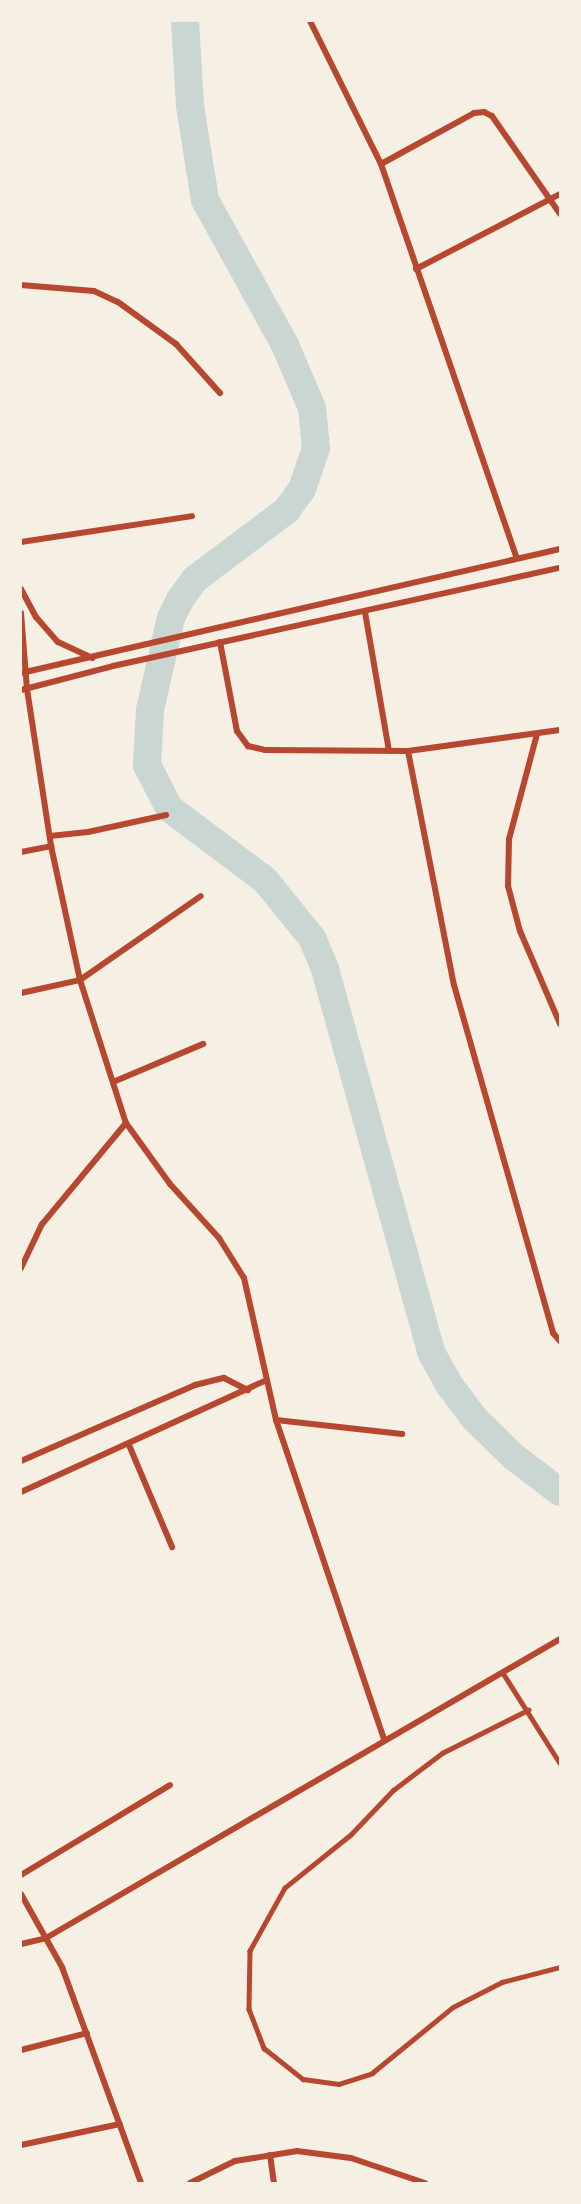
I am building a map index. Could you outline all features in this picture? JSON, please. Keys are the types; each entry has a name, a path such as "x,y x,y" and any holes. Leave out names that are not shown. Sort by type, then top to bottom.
{"street":[{"path":"310,21 381,164 517,558"},
{"path":"381,164 474,113 484,112 492,116 552,198 560,214"},
{"path":"416,269 560,194"},
{"path":"21,285 84,290 118,302 176,344 220,393"},
{"path":"21,542 192,516"},
{"path":"23,673 560,549"},
{"path":"24,690 199,646 365,612 560,568"},
{"path":"21,589 36,617 58,642 92,658"},
{"path":"365,612 389,751"},
{"path":"21,613 24,690 51,846 80,980 126,1123 170,1184 219,1238 244,1278 256,1321 266,1381 276,1420 384,1739"},
{"path":"220,642 237,731 248,746 266,750 408,751 560,729"},
{"path":"537,734 509,839 508,886 520,931 560,1024"},
{"path":"408,751 454,986 553,1333 560,1341"},
{"path":"50,836 88,832 166,815"},
{"path":"21,852 51,846"},
{"path":"21,993 80,980 201,896"},
{"path":"113,1082 203,1044"},
{"path":"21,1268 42,1224 126,1123"},
{"path":"21,1461 195,1385 224,1378 248,1390"},
{"path":"21,1492 266,1381"},
{"path":"276,1420 402,1434"},
{"path":"129,1445 172,1547"},
{"path":"21,1944 46,1938 384,1739 560,1639"},
{"path":"21,1875 170,1785"},
{"path":"21,1894 62,1967 141,2183"},
{"path":"21,2050 87,2033"},
{"path":"21,2145 120,2124"},
{"path":"190,2183 235,2161 297,2151 351,2158 425,2183"},
{"path":"270,2156 274,2183"}],"lane":[{"path":"503,1673 529,1710 560,1763"},
{"path":"529,1710 443,1753 394,1790 351,1835 285,1888 250,1951 249,2009 264,2048 303,2079 339,2084 372,2073 453,2007 502,1982 560,1967"}],"waterway":[{"path":"185,21 190,106 205,200 285,345 312,408 316,448 302,489 287,510 195,579 180,600 171,618 150,710 147,765 169,808 265,880 312,938 325,969 431,1352 450,1386 475,1419 514,1457 560,1492"}]}
